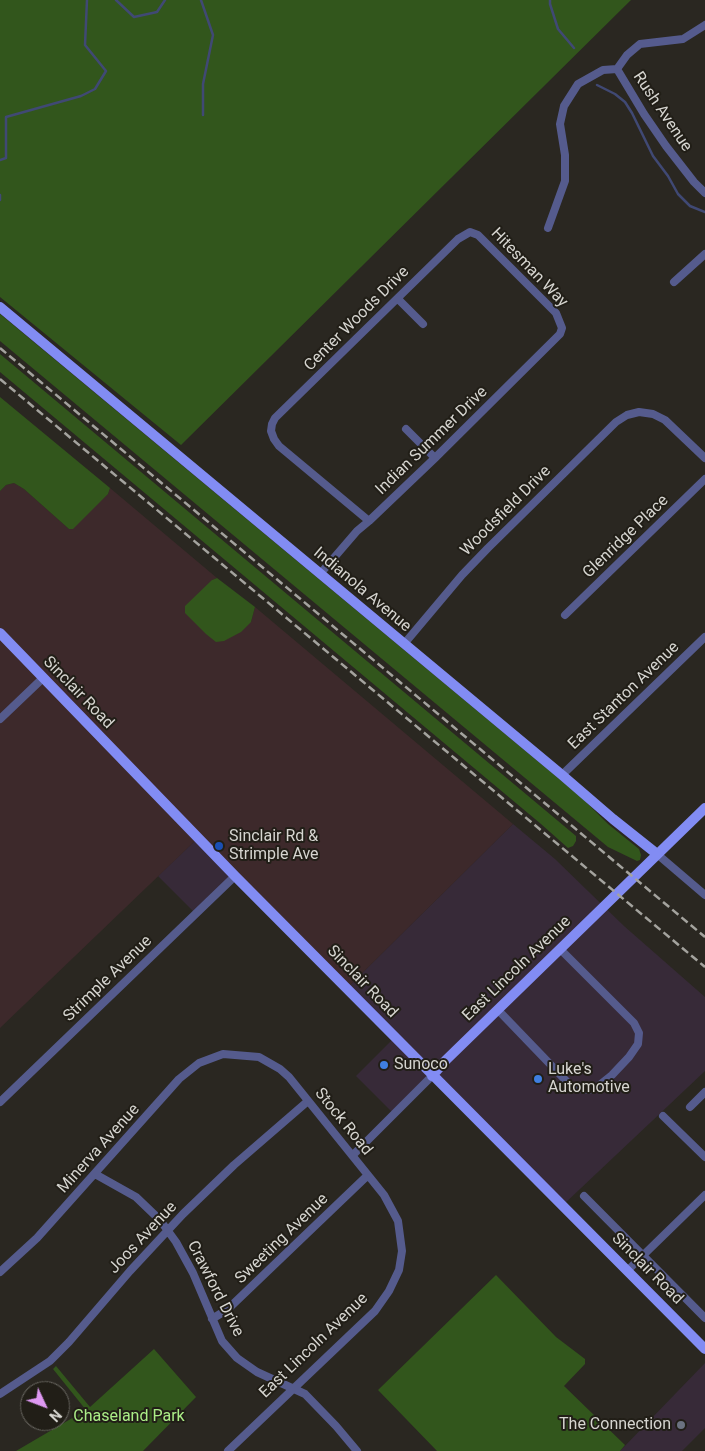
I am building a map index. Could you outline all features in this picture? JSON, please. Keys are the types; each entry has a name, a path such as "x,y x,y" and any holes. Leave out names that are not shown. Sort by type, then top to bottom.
{"main road":[{"name":"Indianola Avenue","path":"0,307 562,775 612,819 657,854"},
{"name":"Sinclair Road","path":"0,632 235,876 369,1009 432,1076 705,1350"},
{"name":"East Lincoln Avenue","path":"432,1076 446,1060 705,808"}],"street":[{"path":"548,228 565,181 565,154 560,124 564,106 578,84 603,70 617,69 626,55 640,44 683,39 705,26"},
{"name":"Rush Avenue","path":"617,69 666,146 705,193"},
{"name":"Center Woods Drive","path":"369,521 279,446 271,431 272,424 275,418 458,239 470,232"},
{"name":"Hitesman Way","path":"470,232 484,240 556,314 562,328"},
{"path":"674,282 705,254"},
{"path":"398,299 423,324"},
{"name":"Indian Summer Drive","path":"320,574 357,531 557,340 562,328"},
{"name":"Woodsfield Drive","path":"404,644 462,575 616,422 627,415 639,412 653,414 665,420 705,458"},
{"path":"406,429 434,458"},
{"name":"Glenridge Place","path":"565,614 705,479"},
{"name":"East Stanton Avenue","path":"562,775 705,637"},
{"path":"0,719 43,678"},
{"name":"Indianola Avenue","path":"657,854 705,895"},
{"name":"Strimple Avenue","path":"0,1102 235,876"},
{"path":"498,1010 573,1088 588,1090 597,1087 620,1067 638,1044 639,1033 634,1023 560,949"},
{"name":"Stock Road","path":"223,1054 259,1057 280,1069 289,1077 384,1194 398,1221 402,1251"},
{"name":"Minerva Avenue","path":"0,1272 37,1238 179,1079 199,1062 223,1054"},
{"name":"East Lincoln Avenue","path":"353,1155 432,1076"},
{"path":"690,1107 705,1092"},
{"name":"Joos Avenue","path":"0,1394 50,1361 168,1230 234,1165 308,1101"},
{"path":"663,1116 705,1157"},
{"name":"Crawford Drive","path":"95,1174 136,1197 168,1230 193,1273 222,1341 238,1358 257,1372 305,1394 357,1451"},
{"name":"Sweeting Avenue","path":"212,1319 228,1309 368,1175"},
{"path":"627,1271 705,1195"},
{"path":"584,1196 705,1318"},
{"name":"East Lincoln Avenue","path":"228,1451 375,1310 389,1291 399,1270 402,1251"}],"shaded area":[{"path":"14,483 24,489 69,529 108,494 110,488 217,578 212,580 251,622 255,607 513,824 347,988 198,838 0,1028 0,491 6,485"},
{"path":"513,824 555,859 624,926 705,997 705,1071 562,1206 434,1077 395,1115 356,1076 395,1037 347,988"},
{"path":"198,838 237,877 197,915 158,876"},
{"path":"705,1363 705,1428 682,1451 620,1451"}],"green space":[{"path":"0,0 631,0 181,445 0,297"},
{"path":"0,314 582,798 608,824 639,849 640,860 637,861 608,847 0,341"},
{"path":"0,354 576,836 573,846 568,848 0,372"},
{"path":"0,397 110,488 108,494 73,529 69,529 24,489 14,483 6,485 0,491"},
{"path":"217,578 255,607 251,622 241,632 224,641 216,642 185,613 185,606 212,580"},
{"path":"496,1275 556,1337 585,1359 585,1364 564,1386 625,1445 620,1451 437,1451 378,1390"},
{"name":"Chaseland Park","path":"154,1349 196,1397 143,1451 16,1451 50,1431 70,1431 70,1419 86,1410 70,1390 70,1383 90,1407"},
{"name":"Chaseland Park","path":"56,1366 68,1381 63,1381 53,1369"}],"waterway":[{"path":"0,160 6,158 6,117 81,96 95,89 106,71 85,45 87,0"},
{"path":"116,0 134,17 157,12 165,0"},
{"path":"201,0 213,35 203,84 203,115"},
{"path":"550,0 558,29 574,48"},
{"path":"597,85 615,94 625,102 653,156 668,176 678,194 690,206 705,212"},
{"path":"0,195 0,200"}],"railway":[{"path":"0,348 705,937"},
{"path":"0,379 705,967"}],"place":[{"name":"Sinclair Rd & Strimple Ave","path":"219,846"},
{"name":"Sunoco","path":"384,1065"},
{"name":"Luke's Automotive","path":"538,1079"},
{"name":"The Connection","path":"681,1425"}]}
